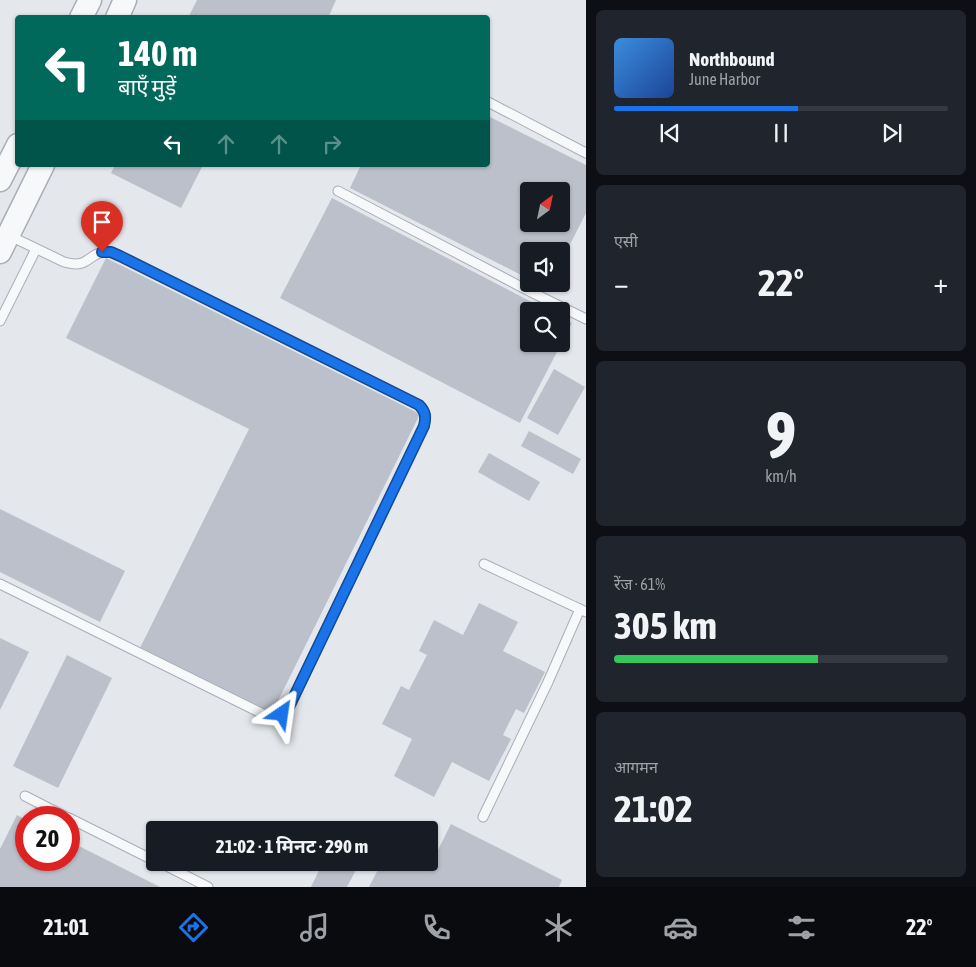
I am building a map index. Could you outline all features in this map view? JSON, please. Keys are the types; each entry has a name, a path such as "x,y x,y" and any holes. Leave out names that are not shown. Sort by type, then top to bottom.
{"street":[{"path":"82,15 90,0"},
{"path":"118,15 125,0"},
{"path":"0,180 15,150"},
{"path":"4,243 42,167"}],"lane":[{"path":"490,103 586,153"},
{"path":"338,191 586,319"},
{"path":"0,584 264,715 272,718 277,717 289,707 424,426 425,418 424,411 419,405 111,252 102,252 87,261 74,265 36,249 4,243"},
{"path":"0,321 36,249"},
{"path":"483,817 583,611 484,564"},
{"path":"25,796 45,806"},
{"path":"80,824 146,856"},
{"path":"177,871 208,887"}],"building":[{"path":"197,0 336,0 329,15 190,15"},
{"path":"490,117 586,165 586,213 570,244 570,242 520,242 520,274 350,188 360,167 490,167"},
{"path":"114,167 202,167 181,208 111,173"},
{"path":"332,198 532,302 520,302 520,352 557,352 520,423 280,298"},
{"path":"106,258 420,414 271,715 139,650 249,429 66,338"},
{"path":"554,369 585,387 558,435 527,418"},
{"path":"529,431 581,459 573,474 521,446"},
{"path":"489,453 540,482 529,501 478,472"},
{"path":"0,509 125,571 100,622 0,572"},
{"path":"479,603 518,622 503,651 545,672 524,713 516,709 503,735 511,739 489,781 452,762 434,797 394,776 412,739 382,724 401,686 409,690 427,655 419,651 434,620 463,635"},
{"path":"0,638 29,652 0,710"},
{"path":"67,655 112,678 58,788 13,766"},
{"path":"15,819 15,871 80,871 80,847 160,887 0,887 0,849"},
{"path":"451,824 562,880 559,887 369,887 377,871 438,871 438,850"},
{"path":"319,871 355,871 347,887 311,887"}],"route":[{"path":"102,252 111,252 120,256 210,300 419,405 424,411 424,426 289,707 282,714"}]}
